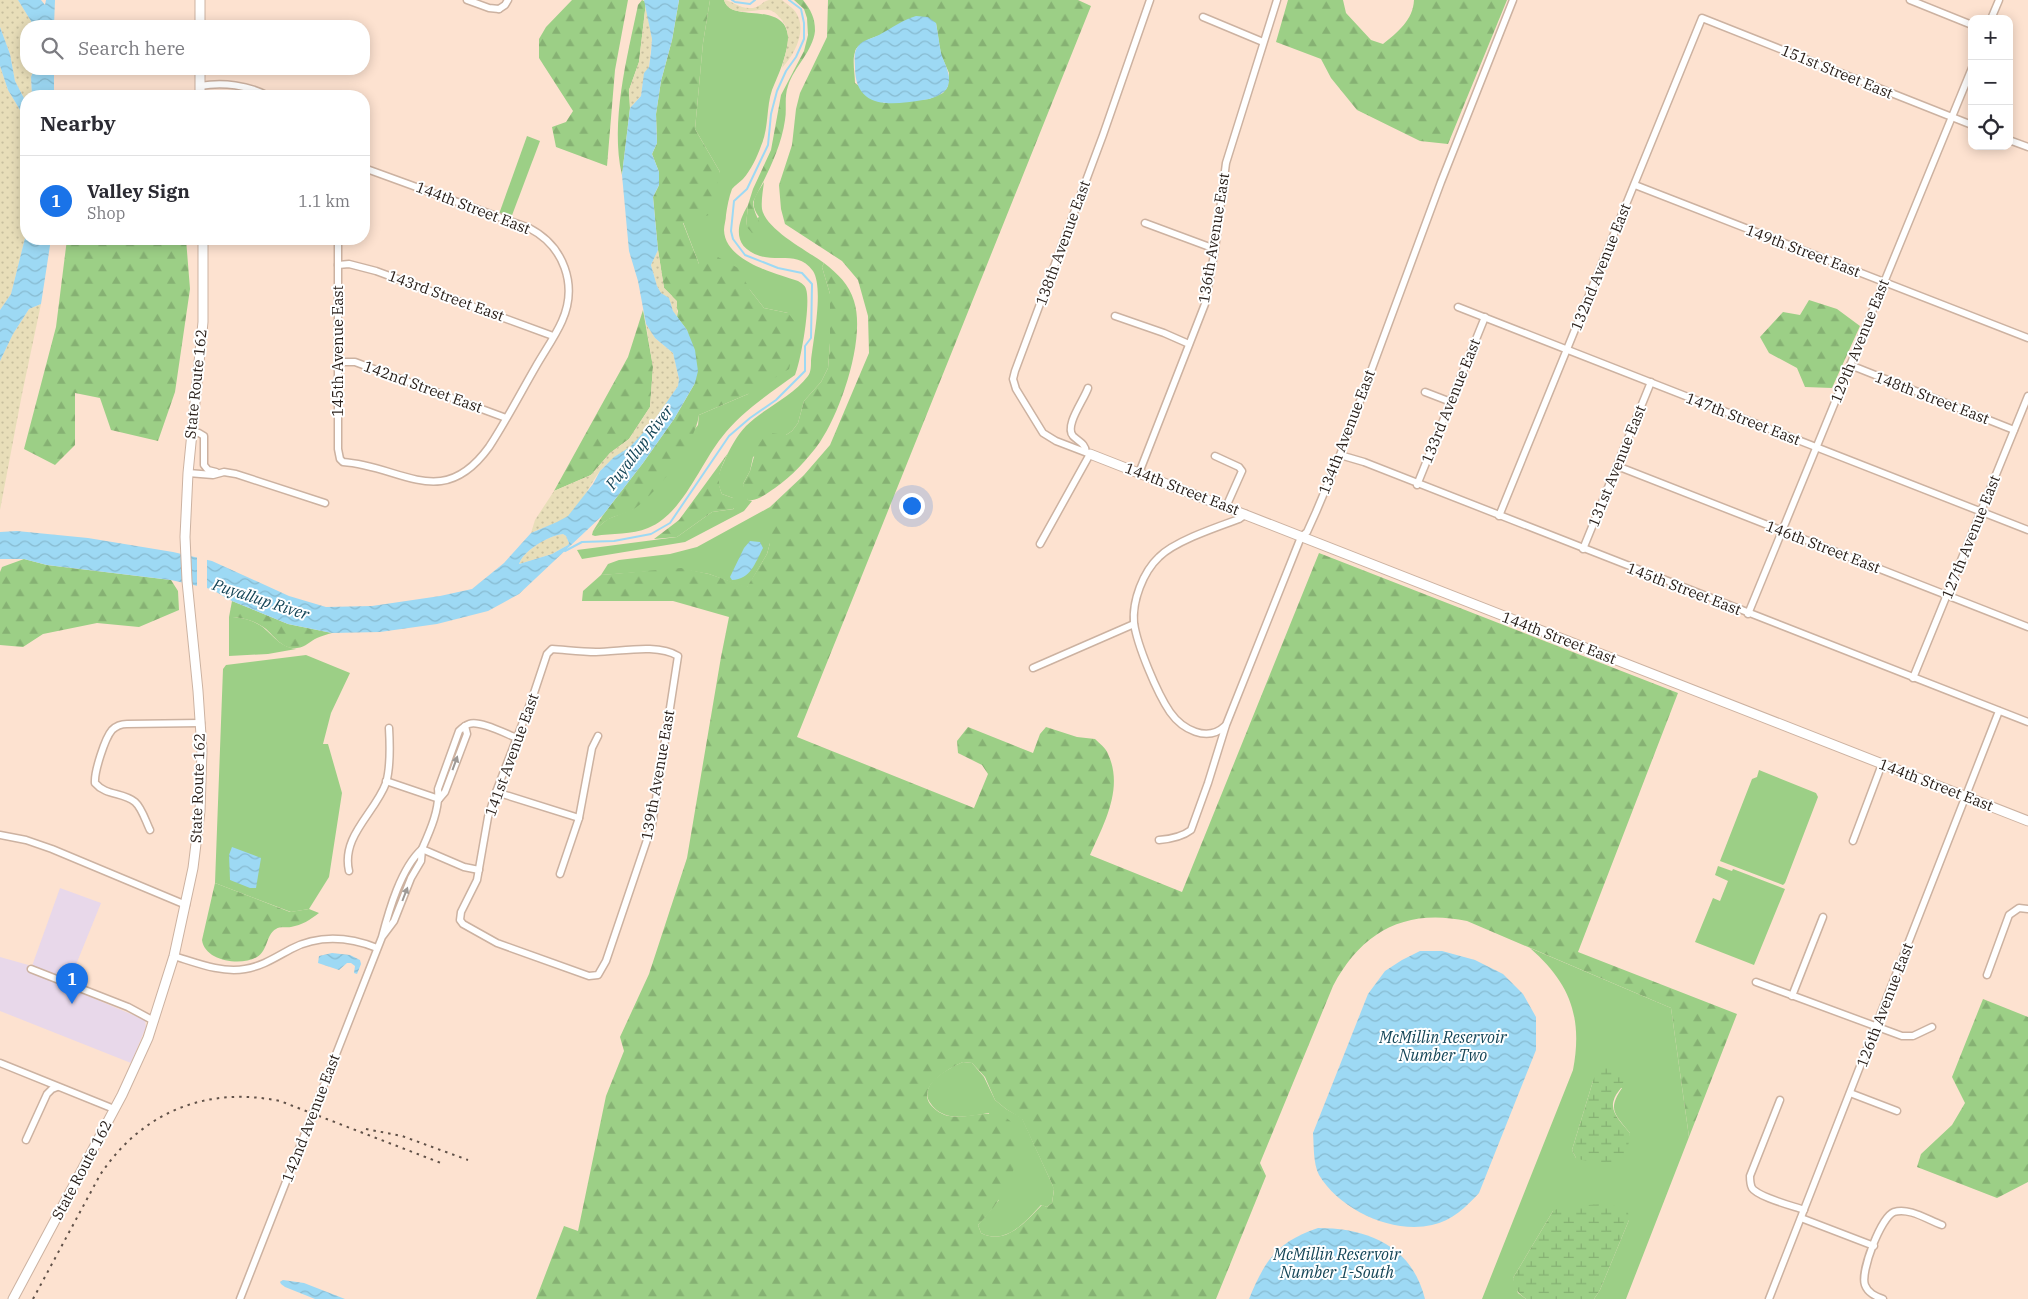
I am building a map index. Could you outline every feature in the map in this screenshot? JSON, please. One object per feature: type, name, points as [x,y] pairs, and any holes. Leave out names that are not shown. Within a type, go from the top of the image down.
[{"type":"main road","points":[[200,0],[200,20]]},
{"type":"main road","points":[[200,75],[200,90]]},
{"type":"main road","name":"State Route 162","points":[[14,1299],[114,1109],[154,1021],[174,956],[194,868],[200,811],[200,722],[187,581],[185,537],[188,473],[203,322],[203,245]]},
{"type":"main road","name":"144th Street East","points":[[1088,453],[2028,821]]},
{"type":"street","points":[[467,0],[500,11],[508,0]]},
{"type":"street","name":"138th Avenue East","points":[[1088,453],[1056,441],[1043,433],[1019,393],[1013,379],[1016,364],[1072,219],[1150,0]]},
{"type":"street","name":"136th Avenue East","points":[[1139,473],[1205,304],[1215,249],[1226,163],[1277,0]]},
{"type":"street","name":"134th Avenue East","points":[[1159,840],[1173,839],[1191,830],[1226,726],[1301,537],[1307,532],[1340,455],[1441,182],[1512,0]]},
{"type":"street","points":[[1910,0],[1968,22]]},
{"type":"street","points":[[1993,15],[1999,0]]},
{"type":"street","points":[[1203,17],[1263,42]]},
{"type":"street","name":"151st Street East","points":[[1702,18],[1968,124]]},
{"type":"street","name":"132nd Avenue East","points":[[1499,516],[1702,18]]},
{"type":"street","name":"129th Avenue East","points":[[1748,614],[1968,78]]},
{"type":"street","points":[[200,86],[240,86],[254,90]]},
{"type":"street","points":[[2013,141],[2028,147]]},
{"type":"street","name":"144th Street East","points":[[370,170],[529,228],[551,244],[562,259],[565,269],[569,294],[562,322],[482,458],[465,472],[450,479]]},
{"type":"street","name":"149th Street East","points":[[1634,185],[2028,338]]},
{"type":"street","points":[[1145,223],[1215,249]]},
{"type":"street","name":"145th Avenue East","points":[[338,245],[338,449],[340,459],[343,462],[365,465],[420,482],[450,479]]},
{"type":"street","name":"143rd Street East","points":[[338,265],[357,265],[376,271],[553,336]]},
{"type":"street","name":"147th Street East","points":[[1458,307],[2028,530]]},
{"type":"street","points":[[1115,316],[1189,344]]},
{"type":"street","name":"133rd Avenue East","points":[[1417,485],[1485,317]]},
{"type":"street","name":"142nd Street East","points":[[338,362],[355,362],[506,418]]},
{"type":"street","name":"148th Street East","points":[[1850,366],[2014,430]]},
{"type":"street","name":"131st Avenue East","points":[[1583,549],[1651,382]]},
{"type":"street","points":[[1040,544],[1088,453],[1083,444],[1074,437],[1070,429],[1071,422],[1088,388]]},
{"type":"street","points":[[1426,392],[1451,402]]},
{"type":"street","name":"127th Avenue East","points":[[1913,678],[2028,396]]},
{"type":"street","points":[[192,432],[204,436],[204,465],[208,470],[236,474],[325,503]]},
{"type":"street","name":"145th Street East","points":[[1340,455],[2028,722]]},
{"type":"street","points":[[1215,456],[1239,467],[1242,471],[1226,507]]},
{"type":"street","name":"146th Street East","points":[[1617,466],[2028,627]]},
{"type":"street","points":[[188,473],[213,475],[217,472]]},
{"type":"street","points":[[1226,726],[1216,733],[1205,734],[1194,732],[1175,718],[1160,694],[1134,624],[1135,606],[1148,571],[1160,556],[1178,544],[1239,520],[1246,514]]},
{"type":"street","points":[[1033,668],[1134,624]]},
{"type":"street","name":"139th Avenue East","points":[[460,920],[470,928],[497,943],[589,976],[598,975],[606,962],[652,825],[678,656],[654,650],[634,649],[598,652],[552,649]]},
{"type":"street","name":"141st Avenue East","points":[[460,920],[461,912],[474,887],[479,870],[488,818],[496,792],[547,654],[552,649]]},
{"type":"street","name":"126th Avenue East","points":[[1769,1299],[1999,711]]},
{"type":"street","points":[[150,830],[136,803],[128,798],[103,790],[95,783],[94,775],[110,734],[116,727],[127,724],[200,722]]},
{"type":"street","name":"142nd Avenue East","points":[[240,1299],[377,948],[382,937],[394,921],[411,878],[421,861],[422,849],[429,834],[439,799],[445,792],[467,734],[465,726],[472,723],[480,723],[517,738]]},
{"type":"street","points":[[349,871],[348,856],[354,836],[386,781],[389,728]]},
{"type":"street","points":[[560,874],[579,818],[592,748],[598,736]]},
{"type":"street","points":[[1853,841],[1882,764]]},
{"type":"street","points":[[386,781],[439,799]]},
{"type":"street","points":[[496,792],[579,818]]},
{"type":"street","points":[[0,835],[26,840],[52,849],[186,905]]},
{"type":"street","points":[[422,849],[464,867],[479,870]]},
{"type":"street","points":[[1987,975],[2009,915],[2015,909],[2028,909]]},
{"type":"street","points":[[1792,996],[1823,917]]},
{"type":"street","points":[[174,956],[213,968],[234,970],[257,966],[300,945],[322,939],[352,939],[377,948]]},
{"type":"street","points":[[31,969],[128,1007],[154,1021]]},
{"type":"street","points":[[1756,982],[1906,1037],[1932,1027]]},
{"type":"street","points":[[0,1063],[114,1109]]},
{"type":"street","points":[[26,1140],[43,1100],[55,1086]]},
{"type":"street","points":[[1850,1093],[1897,1112]]},
{"type":"street","points":[[1780,1100],[1750,1176],[1751,1184],[1754,1190],[1761,1194],[1804,1210]]},
{"type":"street","points":[[1882,1299],[1871,1292],[1866,1286],[1864,1277],[1886,1218],[1894,1212],[1901,1211],[1942,1225]]},
{"type":"street","points":[[1801,1218],[1874,1246]]},
{"type":"shaded area","points":[[60,888],[101,903],[67,987],[145,1020],[146,1027],[131,1063],[0,1011],[0,957],[32,966]]},
{"type":"green space","points":[[572,0],[628,0],[615,70],[607,166],[556,147],[552,127],[566,122],[573,111],[539,58],[539,39],[546,27]]},
{"type":"green space","points":[[642,0],[646,2],[639,62],[629,90],[630,108],[622,175],[618,134],[621,90],[638,5]]},
{"type":"green space","points":[[679,0],[710,0],[703,43],[695,129],[720,172],[709,215],[683,223],[699,264],[716,256],[738,268],[750,290],[764,308],[788,313],[799,327],[789,369],[748,394],[699,415],[691,440],[674,466],[654,491],[634,509],[609,519],[593,531],[674,419],[695,383],[687,330],[677,317],[678,311],[672,296],[664,288],[653,197],[659,185],[659,172],[652,154],[657,143],[656,114],[661,81],[672,40]]},
{"type":"green space","points":[[710,0],[724,0],[729,7],[736,11],[768,15],[777,19],[784,25],[788,36],[785,56],[770,97],[764,139],[749,172],[732,189],[724,230],[726,241],[742,258],[764,270],[803,284],[807,296],[807,306],[800,358],[795,375],[756,403],[722,437],[690,487],[671,512],[648,528],[635,532],[595,536],[592,535],[593,531],[608,519],[633,509],[698,425],[699,415],[748,394],[788,313],[764,308],[750,290],[699,264],[683,222],[720,172],[695,129],[703,43]]},
{"type":"green space","points":[[794,0],[803,0],[812,14],[815,26],[814,38],[788,86],[785,120],[780,141],[753,202],[755,213],[763,231],[758,234],[752,233],[746,226],[748,205],[753,189],[771,150],[781,95],[804,51],[808,35],[807,18],[804,9]]},
{"type":"green space","points":[[828,0],[1078,0],[1091,6],[797,737],[974,808],[988,774],[982,765],[958,753],[957,741],[968,727],[1033,753],[1040,734],[1046,727],[1077,737],[1095,739],[1107,752],[1114,780],[1110,806],[1090,855],[1182,892],[1319,553],[1678,693],[1578,952],[1737,1014],[1689,1137],[1671,1008],[1467,921],[1424,918],[1405,921],[1388,928],[1372,938],[1345,967],[1333,986],[1260,1163],[1266,1176],[1216,1299],[536,1299],[564,1226],[578,1231],[606,1096],[624,1051],[620,1037],[649,974],[687,858],[729,617],[673,601],[582,601],[583,591],[601,575],[681,568],[709,574],[747,587],[767,554],[770,543],[770,507],[804,475],[830,445],[869,353],[868,316],[858,280],[842,261],[785,224],[781,209],[779,185],[792,145],[796,109],[800,93],[827,37]],"holes":[[[936,23],[941,55],[949,73],[948,86],[943,93],[929,99],[884,103],[855,83],[855,52],[867,40],[891,32]],[[963,1062],[972,1063],[985,1077],[995,1100],[1022,1119],[1054,1190],[1052,1203],[1047,1207],[1042,1205],[1015,1230],[999,1236],[981,1233],[978,1225],[996,1204],[1009,1181],[1017,1154],[1018,1141],[1016,1130],[1010,1120],[999,1115],[986,1114],[962,1117],[944,1115],[930,1104],[927,1097],[931,1084],[937,1078]]]},
{"type":"green space","points":[[1288,0],[1343,0],[1346,13],[1371,40],[1383,44],[1408,20],[1414,0],[1507,0],[1448,144],[1420,141],[1357,110],[1331,78],[1321,59],[1276,42]]},
{"type":"green space","points":[[527,136],[540,141],[511,218],[499,214]]},
{"type":"green space","points":[[764,182],[762,209],[765,217],[779,232],[824,263],[822,267],[830,294],[828,368],[821,382],[804,401],[798,423],[792,431],[753,457],[750,471],[743,484],[748,500],[752,501],[744,511],[685,542],[582,559],[577,550],[677,537],[712,512],[734,509],[733,498],[722,494],[718,481],[720,470],[731,448],[746,426],[794,390],[809,374],[818,302],[818,289],[813,271],[801,261],[795,259],[767,258],[751,252],[745,247],[739,235],[741,220],[748,205],[746,226],[759,217],[754,207],[754,199]]},
{"type":"green space","points":[[66,245],[186,245],[190,289],[175,392],[158,441],[111,430],[100,398],[75,393],[75,445],[55,465],[24,449],[56,327]]},
{"type":"green space","points":[[824,263],[846,284],[854,301],[857,316],[854,354],[843,394],[828,429],[805,461],[765,495],[748,500],[744,494],[743,484],[750,471],[757,446],[770,433],[786,435],[792,431],[798,423],[804,401],[821,382],[828,368],[830,294],[822,267]]},
{"type":"green space","points":[[1809,300],[1837,309],[1860,326],[1832,388],[1805,387],[1797,368],[1769,353],[1760,337],[1783,312],[1800,315]]},
{"type":"green space","points":[[643,310],[653,367],[650,407],[629,439],[610,453],[591,475],[554,491],[628,357]]},
{"type":"green space","points":[[728,453],[721,468],[719,483],[722,494],[733,498],[737,502],[736,507],[712,512],[677,537],[654,539],[679,520]]},
{"type":"green space","points":[[770,507],[770,543],[767,554],[747,588],[709,574],[681,569],[601,575],[608,564],[619,560],[670,554],[697,547]]},
{"type":"green space","points":[[24,559],[47,565],[171,580],[178,591],[179,610],[139,627],[97,623],[43,634],[23,647],[0,645],[0,572],[2,567]]},
{"type":"green space","points":[[232,601],[288,624],[332,633],[300,647],[288,647],[258,624],[244,619],[229,617]]},
{"type":"green space","points":[[229,617],[254,622],[283,644],[296,649],[268,654],[229,656]]},
{"type":"green space","points":[[306,655],[350,673],[331,713],[323,744],[328,744],[342,793],[329,877],[309,909],[291,912],[215,883],[223,669],[226,665]]},
{"type":"green space","points":[[1759,770],[1816,793],[1818,797],[1783,885],[1720,861],[1752,779],[1757,777]]},
{"type":"green space","points":[[1718,866],[1732,871],[1733,869],[1785,889],[1754,965],[1695,942],[1713,898],[1720,901],[1728,881],[1715,875]]},
{"type":"green space","points":[[215,883],[290,912],[309,909],[319,913],[299,925],[279,928],[273,931],[263,951],[257,957],[242,961],[225,960],[210,953],[202,940]]},
{"type":"green space","points":[[1530,948],[1671,1008],[1689,1137],[1626,1299],[1594,1299],[1600,1290],[1629,1220],[1553,1211],[1513,1278],[1518,1293],[1526,1299],[1482,1299],[1573,1070],[1576,1051],[1574,1017],[1564,988],[1544,961]],"holes":[[[1593,1081],[1622,1088],[1617,1095],[1614,1107],[1617,1116],[1630,1133],[1624,1153],[1576,1158],[1572,1150]]]},
{"type":"green space","points":[[1983,999],[2028,1017],[2028,1182],[1997,1198],[1917,1167],[1921,1154],[1952,1125],[1965,1103],[1952,1077]]},
{"type":"green space","points":[[963,1062],[972,1063],[984,1077],[995,1100],[1022,1118],[1054,1189],[1052,1203],[1047,1207],[1041,1205],[1015,1230],[999,1236],[981,1233],[978,1225],[999,1200],[989,1113],[955,1117],[947,1115],[935,1108],[927,1097],[928,1090],[936,1078]]},
{"type":"green space","points":[[1603,1064],[1611,1064],[1622,1078],[1623,1083],[1614,1099],[1613,1109],[1630,1133],[1625,1154],[1613,1163],[1605,1164],[1576,1158],[1572,1150],[1593,1081],[1597,1070]]},
{"type":"green space","points":[[1601,1204],[1615,1206],[1628,1212],[1629,1220],[1600,1290],[1594,1299],[1526,1299],[1521,1295],[1515,1288],[1513,1278],[1553,1211],[1561,1207]]},
{"type":"sand","points":[[0,0],[18,0],[30,20],[20,20],[20,75],[32,75],[32,90],[20,91],[15,81],[10,54],[0,27]]},
{"type":"sand","points":[[724,0],[751,8],[769,0],[782,0],[794,10],[800,25],[799,40],[782,68],[788,37],[781,19],[775,12],[769,10],[738,11],[732,9],[727,6]]},
{"type":"sand","points":[[646,2],[652,39],[649,67],[643,81],[641,96],[630,108],[629,90],[639,62]]},
{"type":"sand","points":[[0,66],[8,90],[20,110],[20,245],[23,245],[11,294],[0,310]]},
{"type":"sand","points":[[658,250],[664,288],[677,301],[677,317],[669,299],[661,293],[657,286],[651,265]]},
{"type":"sand","points":[[41,304],[0,510],[0,361],[13,334],[29,309]]},
{"type":"sand","points":[[646,324],[655,338],[673,353],[679,379],[678,386],[644,433],[600,471],[575,510],[563,520],[531,533],[535,520],[554,491],[591,475],[610,453],[629,439],[650,407],[653,367]]},
{"type":"sand","points":[[563,534],[566,536],[568,545],[552,554],[519,564],[537,544]]},
{"type":"water","points":[[18,0],[41,0],[45,5],[46,0],[55,0],[54,20],[30,20]]},
{"type":"water","name":"Puyallup River","points":[[644,0],[679,0],[672,40],[661,81],[656,114],[657,143],[652,154],[659,172],[659,185],[653,197],[658,250],[651,265],[657,286],[661,293],[669,298],[673,311],[687,330],[695,350],[698,371],[695,383],[674,419],[603,515],[519,594],[488,611],[437,624],[380,632],[332,633],[288,624],[232,601],[211,589],[171,580],[47,565],[24,559],[0,559],[0,532],[17,531],[88,538],[173,552],[212,561],[289,596],[326,607],[372,606],[440,596],[472,589],[504,563],[531,533],[568,516],[593,484],[600,471],[614,457],[630,447],[653,422],[678,386],[679,379],[673,353],[655,338],[646,324],[638,281],[629,251],[622,175],[630,108],[641,96],[644,73],[649,67],[652,39]],"holes":[[[563,534],[566,536],[568,545],[552,554],[519,564],[537,544],[557,535]]]},
{"type":"water","points":[[916,16],[928,17],[936,23],[941,53],[949,77],[948,86],[941,94],[934,98],[911,102],[887,103],[877,102],[868,98],[861,91],[857,81],[855,53],[857,47],[861,43]]},
{"type":"water","points":[[0,27],[10,54],[15,81],[20,91],[20,110],[8,90],[0,66]]},
{"type":"water","points":[[32,75],[54,75],[54,90],[32,90]]},
{"type":"water","points":[[23,245],[50,245],[41,304],[29,309],[13,334],[0,361],[0,310],[11,294]]},
{"type":"water","points":[[750,541],[760,542],[763,548],[752,569],[744,577],[732,580],[730,577],[744,548]]},
{"type":"water","points":[[232,847],[261,858],[256,888],[250,888],[230,880],[229,855]]},
{"type":"water","name":"McMillin Reservoir Number Two","points":[[1420,951],[1442,951],[1475,960],[1503,974],[1523,994],[1536,1017],[1536,1050],[1479,1193],[1452,1217],[1432,1225],[1417,1227],[1400,1226],[1384,1222],[1353,1209],[1340,1199],[1328,1188],[1319,1175],[1314,1154],[1313,1133],[1368,994],[1385,971]]},
{"type":"water","points":[[332,953],[350,955],[360,960],[361,964],[357,974],[354,973],[355,966],[351,963],[347,963],[339,970],[318,963],[319,956]]},
{"type":"water","name":"McMillin Reservoir Number 1-South","points":[[1318,1228],[1336,1229],[1370,1236],[1399,1253],[1419,1281],[1425,1299],[1249,1299],[1261,1273],[1274,1254],[1292,1240]]},
{"type":"water","points":[[283,1280],[304,1283],[345,1299],[315,1299],[285,1287],[280,1282]]},
{"type":"pier","points":[[197,555],[207,558],[207,590],[197,588]]},
{"type":"waterway","points":[[732,0],[750,4],[755,0]]},
{"type":"waterway","points":[[565,551],[582,542],[614,541],[651,534],[670,523],[729,436],[750,418],[776,400],[805,371],[805,346],[811,338],[812,284],[802,273],[778,268],[745,255],[733,239],[731,231],[734,201],[747,189],[768,145],[771,114],[777,91],[804,39],[804,23],[801,9],[789,0]]},
{"type":"railway","points":[[33,1299],[100,1175],[117,1153],[135,1135],[156,1120],[178,1109],[202,1101],[227,1097],[253,1097],[280,1101],[441,1163]]},
{"type":"railway","points":[[366,1129],[402,1136],[468,1160]]},
{"type":"place","name":"Valley Sign","points":[[72,1004]]}]
